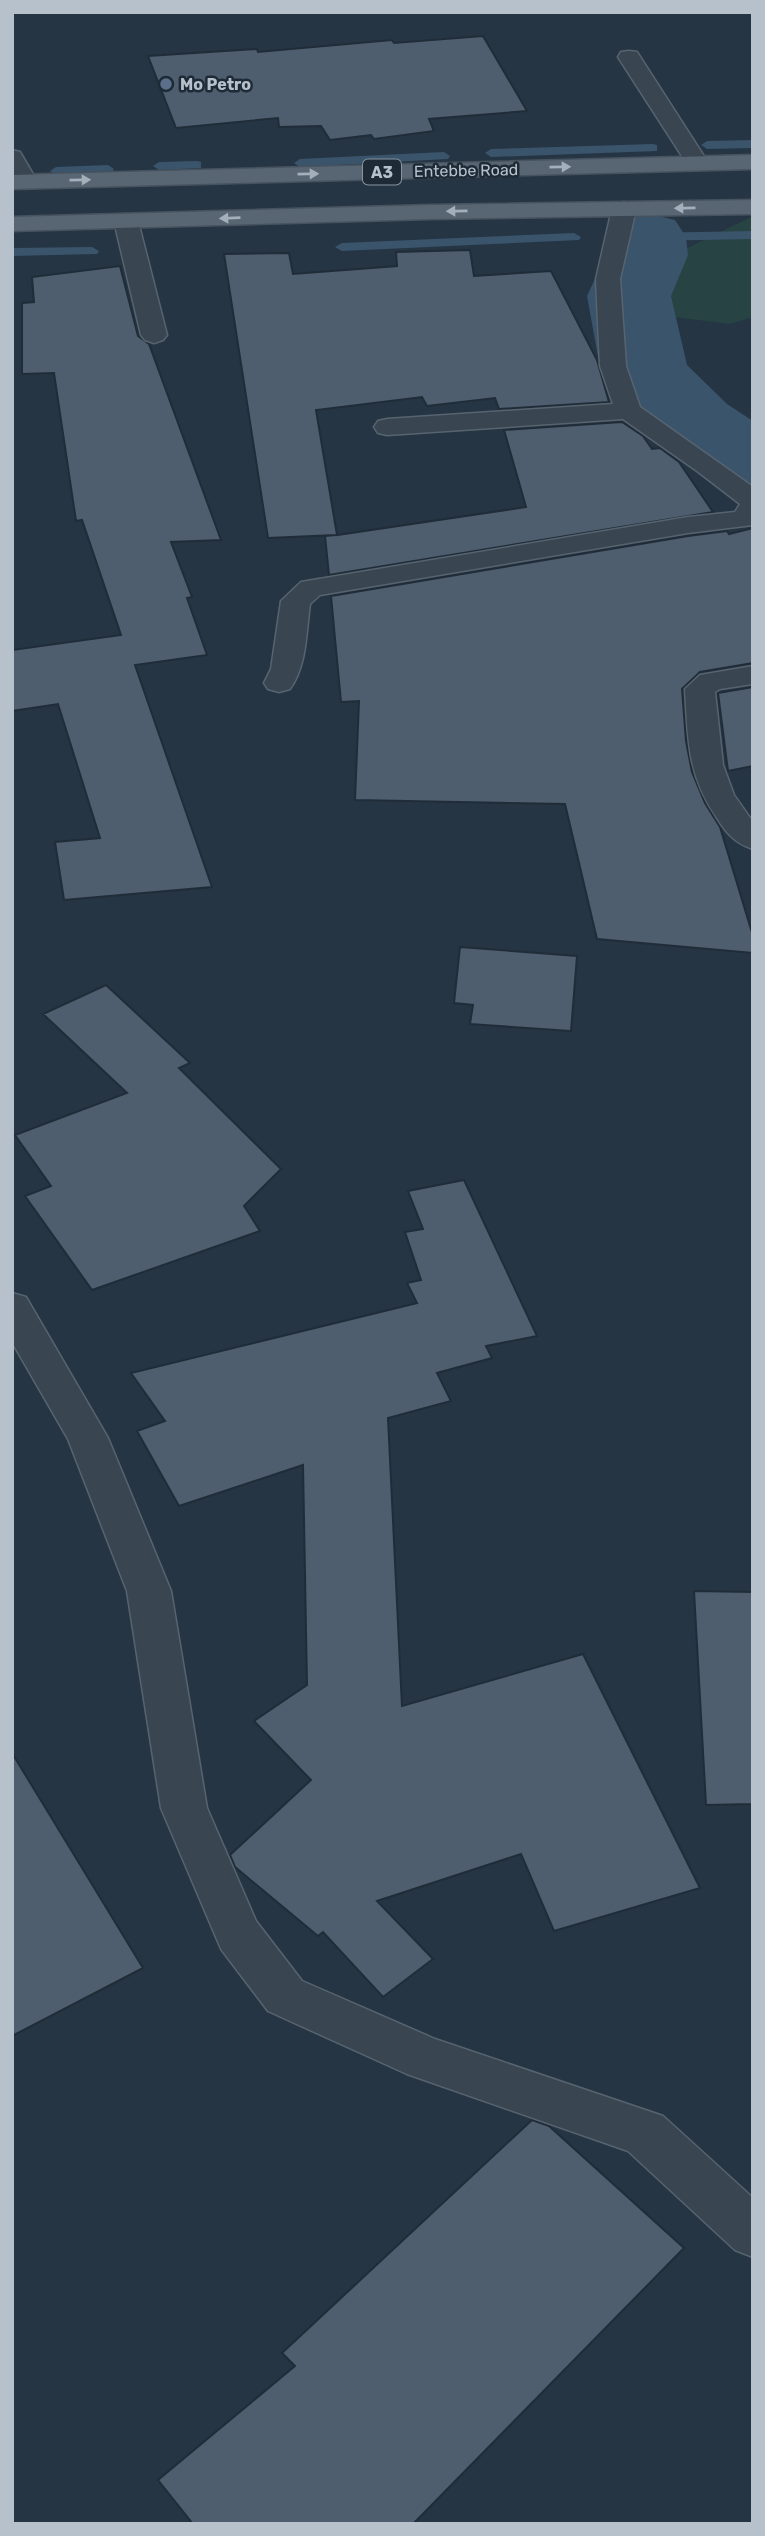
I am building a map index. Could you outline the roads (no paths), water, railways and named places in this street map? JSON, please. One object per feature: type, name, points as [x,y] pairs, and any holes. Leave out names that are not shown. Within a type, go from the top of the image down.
[{"type":"main road","name":"Entebbe Road","points":[[19,181],[753,162]]},
{"type":"main road","points":[[12,224],[753,207]]},
{"type":"street","points":[[629,57],[698,164]]},
{"type":"street","points":[[12,157],[19,181]]},
{"type":"street","points":[[624,209],[608,279],[613,366],[628,411],[753,500]]},
{"type":"street","points":[[126,221],[155,335]]},
{"type":"street","points":[[387,427],[628,411]]},
{"type":"street","points":[[279,683],[286,669],[296,601],[311,589],[688,525],[744,519],[753,506]]},
{"type":"street","points":[[753,675],[711,681],[700,689],[707,767],[742,832],[753,839]]},
{"type":"street","points":[[12,1307],[88,1438],[149,1591],[184,1808],[238,1934],[285,1996],[425,2058],[645,2133],[753,2232]]},
{"type":"waterway","points":[[707,145],[753,144]]},
{"type":"waterway","points":[[491,153],[653,148]]},
{"type":"waterway","points":[[300,163],[444,156]]},
{"type":"waterway","points":[[159,166],[197,165]]},
{"type":"waterway","points":[[56,171],[108,169]]},
{"type":"waterway","points":[[646,237],[753,235]]},
{"type":"waterway","points":[[342,247],[574,237]]},
{"type":"waterway","points":[[646,237],[647,255],[629,296],[645,373],[695,423],[753,462]]},
{"type":"waterway","points":[[12,252],[92,251]]},
{"type":"place","name":"Mo Petro","points":[[166,84]]}]
